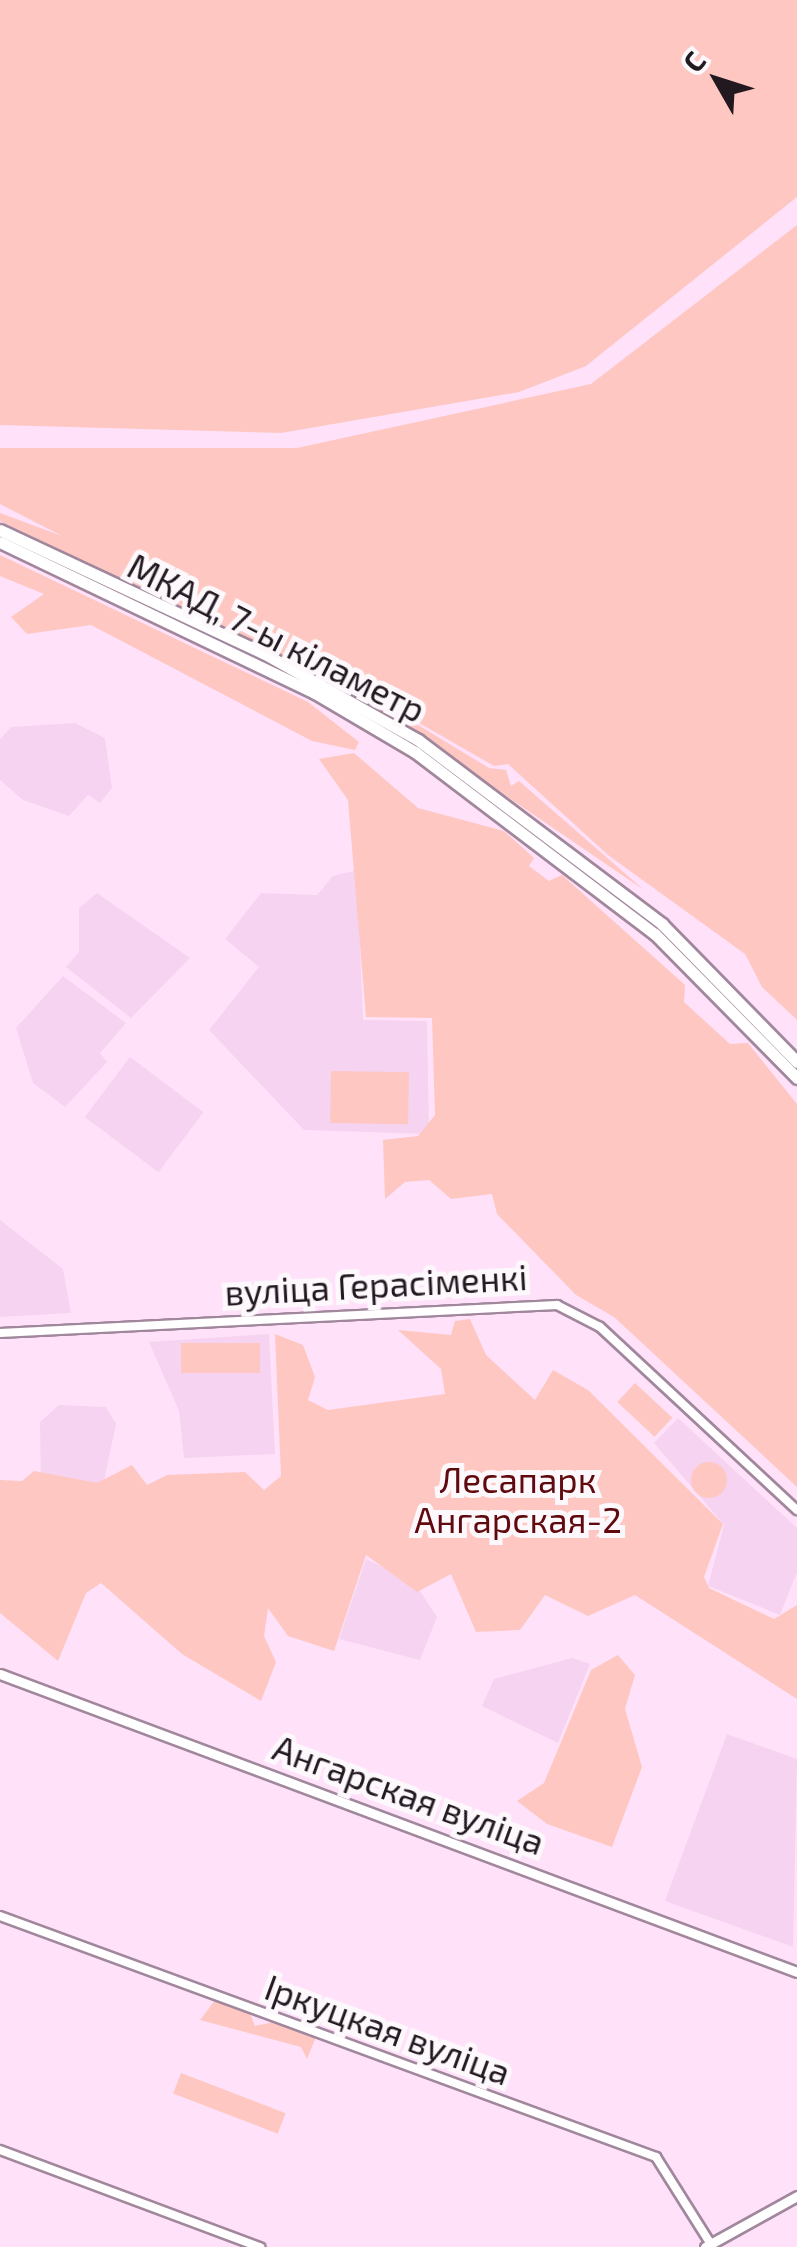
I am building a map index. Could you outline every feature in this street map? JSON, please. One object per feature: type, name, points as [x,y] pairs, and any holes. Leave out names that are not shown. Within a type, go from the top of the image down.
[{"type":"highway","name":"МКАД, 7-ы кіламетр","points":[[0,530],[262,653],[418,740],[566,844],[701,967]]},
{"type":"highway","name":"МКАД, 7-ы кіламетр","points":[[0,542],[374,727],[545,844],[701,967]]},
{"type":"highway","points":[[701,967],[797,1062]]},
{"type":"highway","points":[[701,967],[797,1078]]},
{"type":"main road","name":"Ангарская вуліца","points":[[0,1674],[797,1972]]},
{"type":"main road","points":[[709,2246],[797,2196]]},
{"type":"street","name":"вуліца Герасіменкі","points":[[0,1333],[558,1306],[600,1327],[797,1510]]},
{"type":"street","name":"Іркуцкая вуліца","points":[[0,1916],[656,2157],[709,2246]]},
{"type":"street","points":[[0,2150],[260,2247]]},
{"type":"shaded area","points":[[75,723],[105,738],[112,788],[100,803],[88,795],[69,816],[23,800],[0,780],[0,739],[11,727]]},
{"type":"shaded area","points":[[357,870],[363,1020],[427,1021],[429,1134],[304,1130],[209,1030],[259,967],[225,939],[261,893],[317,895],[333,876]]},
{"type":"shaded area","points":[[97,893],[190,958],[131,1018],[66,967],[79,952],[79,908]]},
{"type":"shaded area","points":[[63,976],[126,1023],[100,1053],[107,1062],[65,1107],[33,1083],[16,1028]]},
{"type":"shaded area","points":[[130,1057],[203,1112],[158,1172],[85,1117]]},
{"type":"shaded area","points":[[0,1220],[63,1269],[71,1313],[0,1317]]},
{"type":"shaded area","points":[[269,1334],[275,1454],[184,1458],[179,1411],[149,1342]]},
{"type":"shaded area","points":[[59,1405],[106,1407],[116,1424],[96,1519],[41,1491],[40,1422]]},
{"type":"shaded area","points":[[678,1418],[797,1528],[797,1572],[780,1615],[708,1586],[724,1525],[654,1443]]},
{"type":"shaded area","points":[[366,1559],[414,1582],[437,1617],[420,1660],[339,1639]]},
{"type":"shaded area","points":[[572,1658],[590,1664],[558,1743],[482,1706],[494,1679]]},
{"type":"shaded area","points":[[727,1734],[797,1759],[793,1947],[665,1901]]},
{"type":"green space","points":[[0,0],[797,0],[797,197],[586,366],[519,392],[281,433],[0,425]]},
{"type":"green space","points":[[797,225],[797,1020],[762,987],[745,954],[608,855],[508,764],[494,766],[344,680],[489,768],[506,770],[511,786],[519,781],[644,890],[348,688],[0,521],[0,513],[62,536],[0,504],[0,448],[297,448],[591,384]]},
{"type":"green space","points":[[0,555],[308,702],[359,742],[355,750],[312,741],[91,625],[27,634],[11,617],[44,594],[0,576]]},
{"type":"green space","points":[[354,753],[418,808],[504,831],[534,858],[529,866],[549,881],[562,875],[685,985],[684,1002],[730,1044],[748,1043],[797,1104],[797,1487],[614,1317],[576,1295],[497,1214],[492,1194],[451,1199],[429,1180],[405,1182],[385,1199],[383,1140],[418,1136],[435,1115],[432,1018],[366,1017],[348,800],[319,759]]},
{"type":"green space","points":[[331,1071],[409,1072],[408,1124],[330,1123]]},
{"type":"green space","name":"Лесапарк Ангарская-2","points":[[470,1319],[486,1355],[535,1400],[553,1370],[588,1390],[723,1524],[704,1577],[709,1588],[774,1619],[797,1605],[797,1699],[635,1595],[588,1616],[545,1595],[520,1630],[476,1632],[451,1574],[417,1592],[366,1555],[334,1651],[288,1636],[268,1608],[264,1636],[276,1662],[261,1701],[182,1654],[101,1583],[86,1593],[58,1661],[0,1613],[0,1480],[22,1481],[34,1471],[97,1483],[132,1465],[147,1485],[167,1475],[245,1472],[264,1490],[281,1476],[275,1334],[303,1345],[315,1377],[308,1400],[328,1410],[445,1394],[441,1369],[398,1330],[451,1335],[455,1321]]},
{"type":"green space","points":[[181,1343],[260,1343],[260,1373],[181,1373]]},
{"type":"green space","points":[[635,1383],[672,1418],[655,1437],[617,1402]]},
{"type":"green space","points":[[709,1462],[722,1467],[727,1480],[722,1493],[709,1498],[696,1493],[691,1480],[696,1467]]},
{"type":"green space","points":[[618,1655],[635,1675],[625,1709],[642,1767],[612,1847],[547,1824],[517,1801],[544,1783],[591,1670]]},
{"type":"green space","points":[[216,1999],[248,2009],[255,2026],[278,2021],[316,2037],[307,2059],[301,2047],[200,2020]]},
{"type":"green space","points":[[181,2073],[286,2113],[278,2134],[173,2094]]}]
